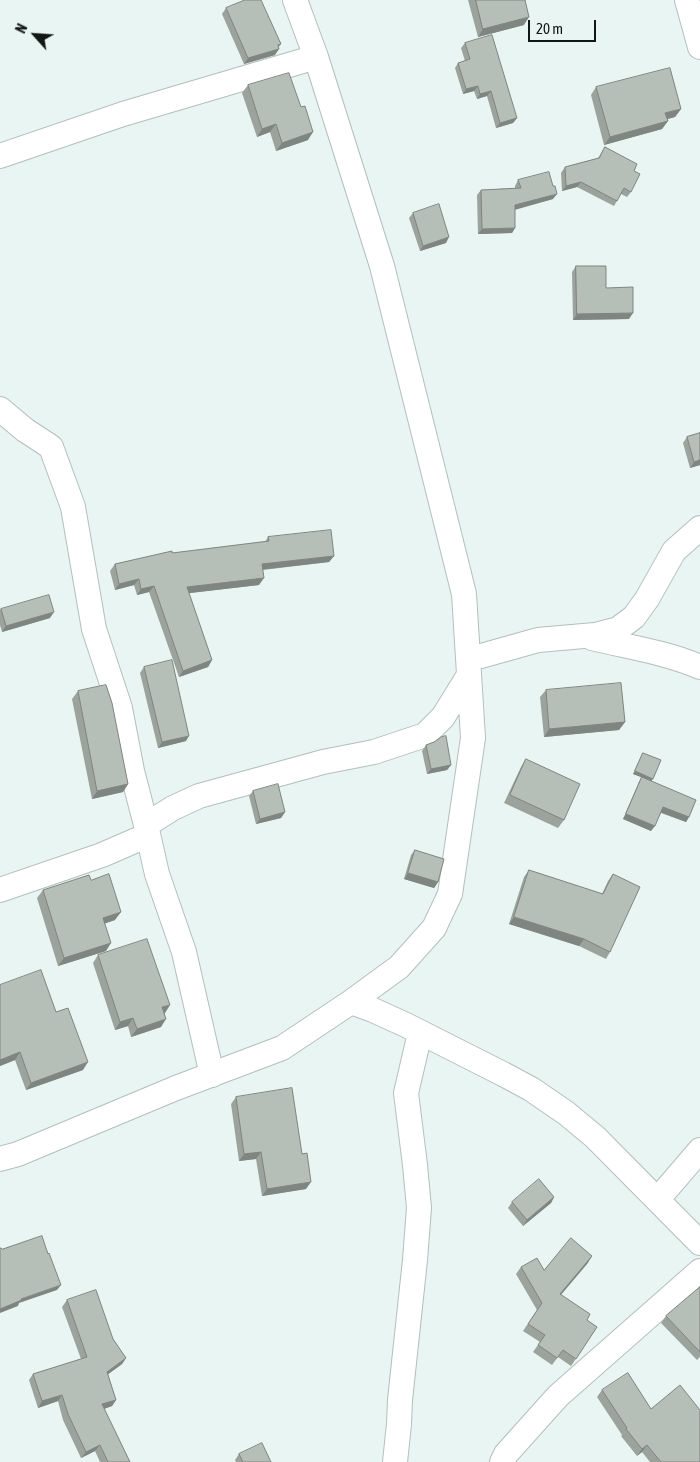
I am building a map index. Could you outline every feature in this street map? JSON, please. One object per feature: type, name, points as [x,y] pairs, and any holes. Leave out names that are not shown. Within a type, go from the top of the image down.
[{"type":"street","points":[[0,1159],[18,1154],[176,1088],[282,1048],[399,967],[434,928],[450,894],[473,738],[464,594],[382,266],[316,57],[295,0]]},
{"type":"street","points":[[686,0],[700,47]]},
{"type":"street","points":[[0,156],[123,114],[316,57]]},
{"type":"street","points":[[0,409],[25,430],[51,447],[73,507],[94,629],[120,708],[132,772],[157,874],[184,952],[212,1075]]},
{"type":"street","points":[[0,890],[102,855],[147,830],[173,808],[199,796],[323,762],[374,752],[425,735],[443,717],[469,667],[481,656],[538,640],[595,635],[618,629],[634,617],[647,599],[674,551],[700,528]]},
{"type":"street","points":[[585,636],[628,647],[667,654],[700,667]]},
{"type":"street","points":[[351,1002],[373,1010],[531,1089],[566,1113],[595,1137],[700,1243]]},
{"type":"street","points":[[395,1462],[416,1260],[419,1208],[406,1093],[420,1033]]},
{"type":"street","points":[[658,1199],[700,1150]]},
{"type":"street","points":[[502,1462],[506,1454],[558,1396],[700,1271]]},
{"type":"building","points":[[245,0],[261,0],[281,44],[278,45],[279,49],[248,58],[226,8]]},
{"type":"building","points":[[476,0],[525,0],[529,17],[483,29]]},
{"type":"building","points":[[492,35],[517,118],[500,123],[491,91],[480,94],[478,86],[466,89],[458,63],[470,59],[465,43]]},
{"type":"building","points":[[670,68],[681,109],[665,113],[668,121],[610,137],[596,87]]},
{"type":"building","points":[[289,73],[301,107],[305,106],[313,132],[282,143],[276,124],[262,129],[248,85]]},
{"type":"building","points":[[605,147],[637,164],[634,171],[640,174],[631,192],[624,188],[617,201],[581,182],[566,186],[565,167],[599,158]]},
{"type":"building","points":[[549,172],[557,194],[515,205],[515,228],[482,229],[481,190],[521,188],[518,180]]},
{"type":"building","points":[[439,204],[449,237],[423,246],[413,213]]},
{"type":"building","points":[[576,266],[606,266],[606,288],[633,287],[633,313],[577,314]]},
{"type":"building","points":[[700,433],[700,460],[694,462],[687,437]]},
{"type":"building","points":[[331,530],[334,556],[262,564],[264,578],[187,587],[212,660],[183,671],[154,586],[141,589],[139,579],[119,584],[115,564],[172,551],[172,553],[269,541],[268,537]]},
{"type":"building","points":[[49,595],[54,612],[6,626],[1,609]]},
{"type":"building","points":[[172,660],[189,736],[162,742],[144,667]]},
{"type":"building","points":[[621,683],[625,722],[549,729],[546,690]]},
{"type":"building","points":[[106,685],[112,703],[128,784],[97,791],[78,691]]},
{"type":"building","points":[[446,736],[451,765],[431,769],[426,745]]},
{"type":"building","points":[[643,753],[661,760],[653,779],[635,771]]},
{"type":"building","points":[[526,759],[580,784],[564,820],[510,795]]},
{"type":"building","points":[[642,777],[696,800],[689,817],[663,807],[655,826],[626,814]]},
{"type":"building","points":[[278,784],[285,812],[260,819],[253,791]]},
{"type":"building","points":[[415,850],[444,859],[438,882],[408,873]]},
{"type":"building","points":[[529,870],[603,894],[613,874],[640,887],[610,952],[584,939],[514,917]]},
{"type":"building","points":[[109,874],[121,912],[103,918],[111,943],[64,958],[43,890],[89,875],[91,880]]},
{"type":"building","points":[[147,939],[170,1005],[162,1007],[166,1019],[137,1029],[133,1018],[120,1022],[98,955]]},
{"type":"building","points":[[41,970],[56,1012],[68,1008],[88,1062],[31,1083],[20,1052],[0,1060],[0,985]]},
{"type":"building","points":[[292,1088],[302,1154],[307,1153],[311,1182],[267,1189],[261,1152],[244,1154],[236,1097]]},
{"type":"building","points":[[539,1179],[554,1197],[527,1220],[512,1202]]},
{"type":"building","points":[[42,1236],[61,1285],[21,1299],[0,1309],[0,1248],[2,1249]]},
{"type":"building","points":[[571,1238],[592,1256],[560,1294],[590,1314],[587,1320],[597,1327],[576,1359],[563,1350],[557,1358],[538,1345],[545,1335],[528,1324],[542,1303],[521,1267],[537,1258],[544,1270]]},
{"type":"building","points":[[700,1287],[700,1352],[666,1316]]},
{"type":"building","points":[[96,1290],[113,1339],[126,1358],[107,1372],[116,1400],[102,1404],[130,1462],[108,1462],[100,1445],[86,1452],[68,1414],[62,1395],[42,1401],[33,1374],[87,1357],[67,1300]]},
{"type":"building","points":[[628,1373],[651,1409],[680,1385],[700,1410],[700,1462],[661,1462],[647,1445],[642,1449],[626,1429],[602,1390]]},
{"type":"building","points":[[262,1443],[271,1462],[243,1462],[239,1454]]}]
